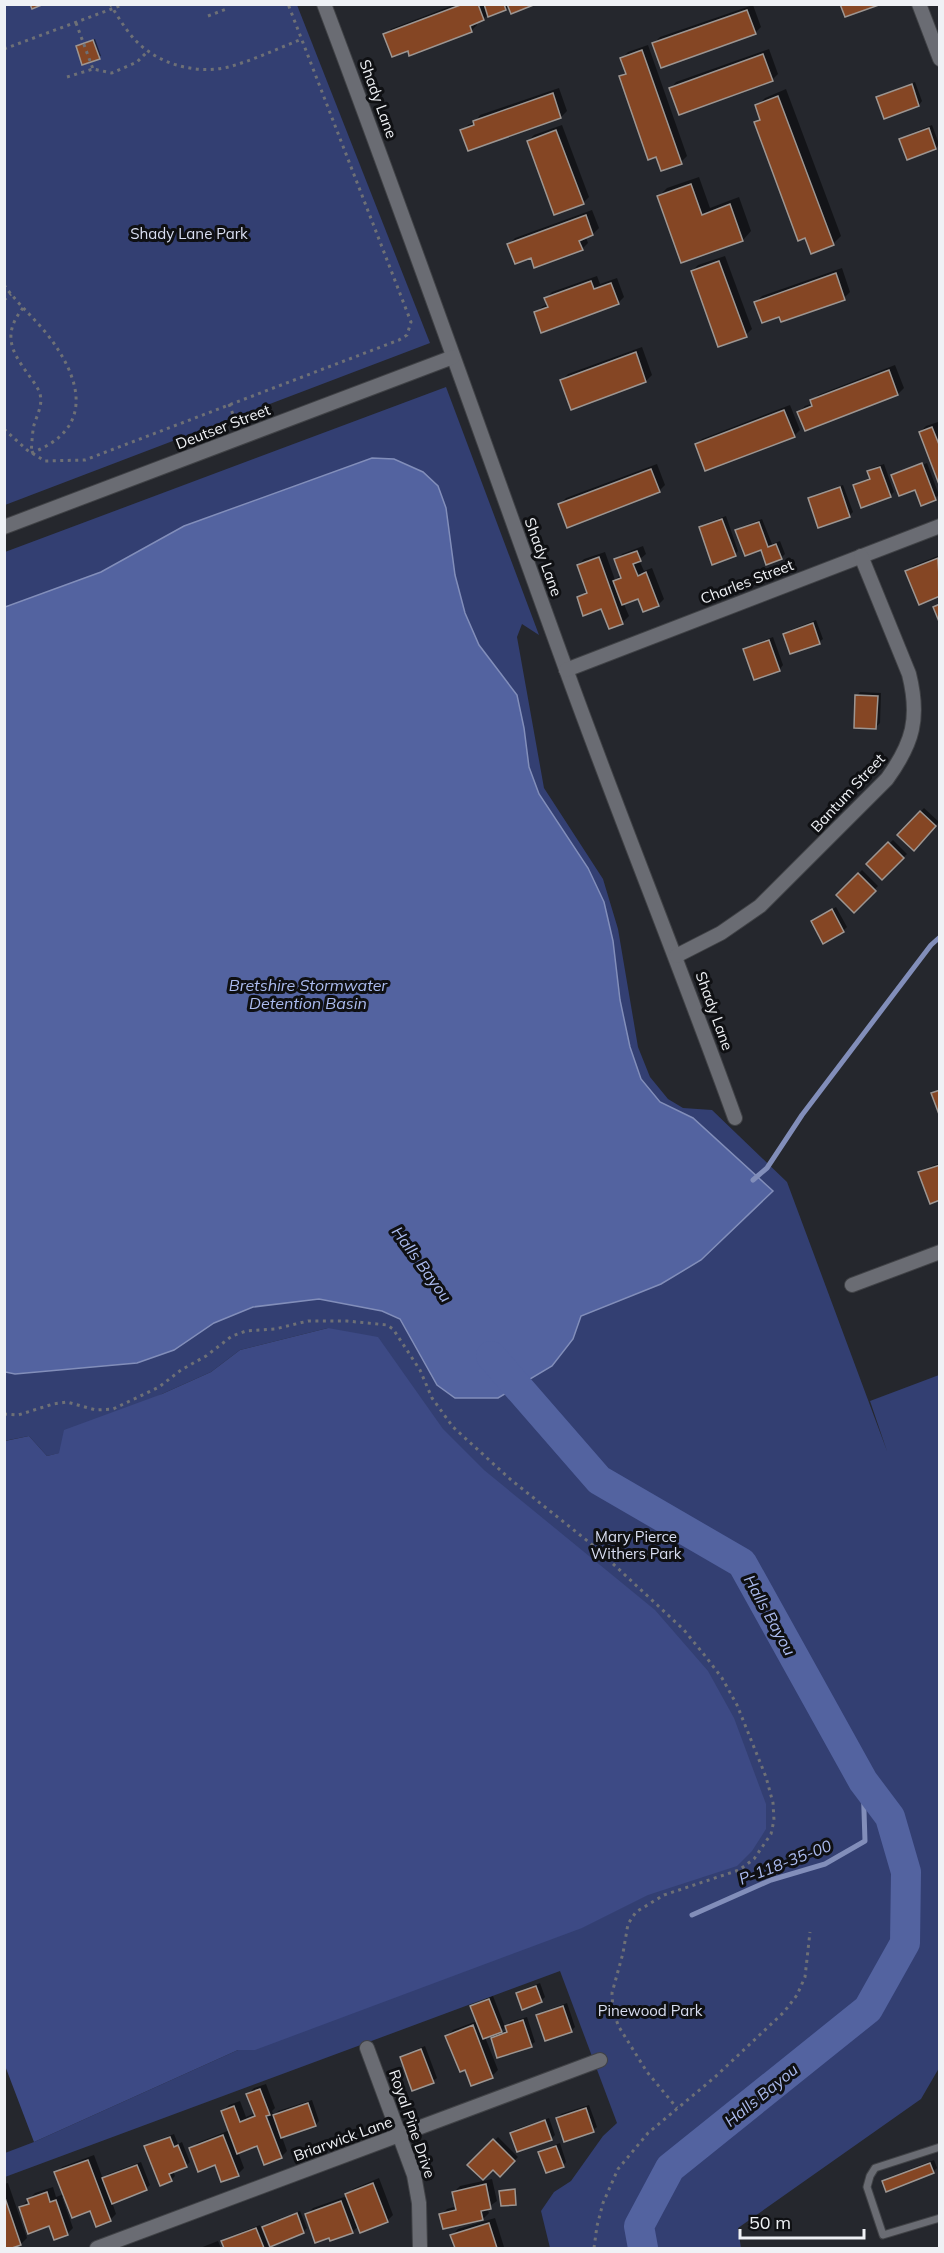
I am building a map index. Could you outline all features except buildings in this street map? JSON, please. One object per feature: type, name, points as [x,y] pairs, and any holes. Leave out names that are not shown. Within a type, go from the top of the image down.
[{"type":"street","name":"Shady Lane","points":[[324,4],[566,670],[676,956],[735,1118]]},
{"type":"street","points":[[919,4],[939,59]]},
{"type":"street","name":"Deutser Street","points":[[4,528],[453,357]]},
{"type":"street","name":"Charles Street","points":[[566,670],[939,526]]},
{"type":"street","name":"Bantum Street","points":[[676,956],[721,933],[760,906],[887,779],[903,756],[911,735],[915,709],[914,692],[909,674],[861,556]]},
{"type":"street","points":[[852,1285],[939,1252]]},
{"type":"street","name":"Royal Pine Drive","points":[[367,2048],[414,2175],[419,2203],[420,2248]]},
{"type":"street","name":"Briarwick Lane","points":[[98,2248],[600,2060]]},
{"type":"lane","points":[[939,2147],[874,2169],[867,2187],[883,2235],[939,2218]]},
{"type":"path","points":[[110,4],[128,31],[147,51],[174,64],[210,70],[232,66],[303,39]]},
{"type":"path","points":[[4,49],[125,4]]},
{"type":"path","points":[[4,429],[31,453],[45,461],[85,460],[399,340],[407,334],[411,322],[288,4]]},
{"type":"path","points":[[208,16],[229,8]]},
{"type":"path","points":[[76,23],[93,69]]},
{"type":"path","points":[[67,77],[93,69],[112,73],[137,62],[147,51]]},
{"type":"path","points":[[4,285],[46,333],[63,357],[76,396],[73,417],[63,435],[50,446],[31,453]]},
{"type":"path","points":[[4,300],[11,294]]},
{"type":"path","points":[[23,308],[14,320],[10,334],[11,346],[40,394],[40,410],[34,426],[31,453]]},
{"type":"path","points":[[229,404],[242,437]]},
{"type":"path","points":[[4,1414],[18,1414],[67,1402],[96,1410],[113,1408],[159,1387],[181,1370],[207,1356],[232,1336],[246,1331],[275,1329],[308,1321],[337,1320],[387,1325],[393,1329],[420,1370],[432,1398],[453,1427],[484,1457],[595,1547],[684,1630],[722,1678],[736,1705],[766,1777],[773,1803],[774,1820],[771,1834],[754,1859],[739,1870],[664,1895],[636,1912],[628,1924],[612,1993],[613,2012],[619,2027],[647,2072],[677,2108]]},
{"type":"path","points":[[594,2248],[603,2203],[618,2169],[648,2133],[757,2038],[784,2012],[797,1995],[808,1964],[810,1932]]},
{"type":"green space","name":"Shady Lane Park","points":[[5,5],[297,5],[430,343],[5,505]]},
{"type":"green space","points":[[446,387],[539,635],[522,624],[517,637],[544,788],[603,879],[618,929],[638,1047],[650,1077],[668,1099],[683,1108],[712,1110],[787,1182],[887,1451],[870,1401],[939,1375],[939,2068],[921,2099],[738,2228],[741,2248],[550,2248],[541,2211],[554,2192],[571,2181],[603,2136],[617,2123],[560,1971],[5,2177],[5,2153],[238,2050],[255,2050],[328,1328],[240,1350],[211,1372],[162,1394],[60,1453],[47,1456],[29,1436],[4,1441],[5,552]]},
{"type":"shaded area","points":[[328,1328],[378,1337],[443,1429],[484,1470],[655,1610],[708,1671],[734,1718],[766,1804],[766,1829],[752,1851],[737,1866],[648,1895],[582,1928],[255,2050],[238,2050],[34,2142],[4,2063],[5,1441],[29,1436],[47,1456],[59,1453],[64,1430],[162,1394],[211,1372],[240,1350]]},
{"type":"water","name":"Bretshire Stormwater Detention Basin","points":[[372,458],[394,459],[423,472],[438,486],[446,508],[455,575],[465,613],[479,645],[517,695],[529,767],[539,794],[588,868],[604,902],[613,941],[620,1000],[630,1047],[641,1079],[660,1102],[693,1118],[773,1191],[701,1260],[661,1284],[581,1316],[573,1339],[552,1366],[498,1398],[455,1398],[437,1385],[400,1319],[382,1311],[319,1299],[253,1307],[214,1323],[174,1350],[137,1363],[15,1374],[5,1372],[5,607],[101,572],[184,526]]},
{"type":"waterway","points":[[753,1180],[767,1168],[802,1115],[931,945],[940,937]]},
{"type":"waterway","name":"P-118-35-00","points":[[491,1356],[599,1480],[742,1563],[863,1781],[890,1817],[906,1872],[905,1943],[868,2009],[670,2168],[639,2226],[643,2248]]},
{"type":"waterway","name":"P-118-35-00","points":[[692,1915],[771,1880],[825,1864],[865,1841],[863,1781]]},
{"type":"water label","name":"Halls Bayou","points":[[422,1264]]},
{"type":"water label","name":"Halls Bayou","points":[[770,1615]]},
{"type":"water label","name":"Halls Bayou","points":[[761,2095]]},
{"type":"park label","name":"Mary Pierce Withers Park","points":[[636,1546]]},
{"type":"park label","name":"Pinewood Park","points":[[650,2011]]}]
